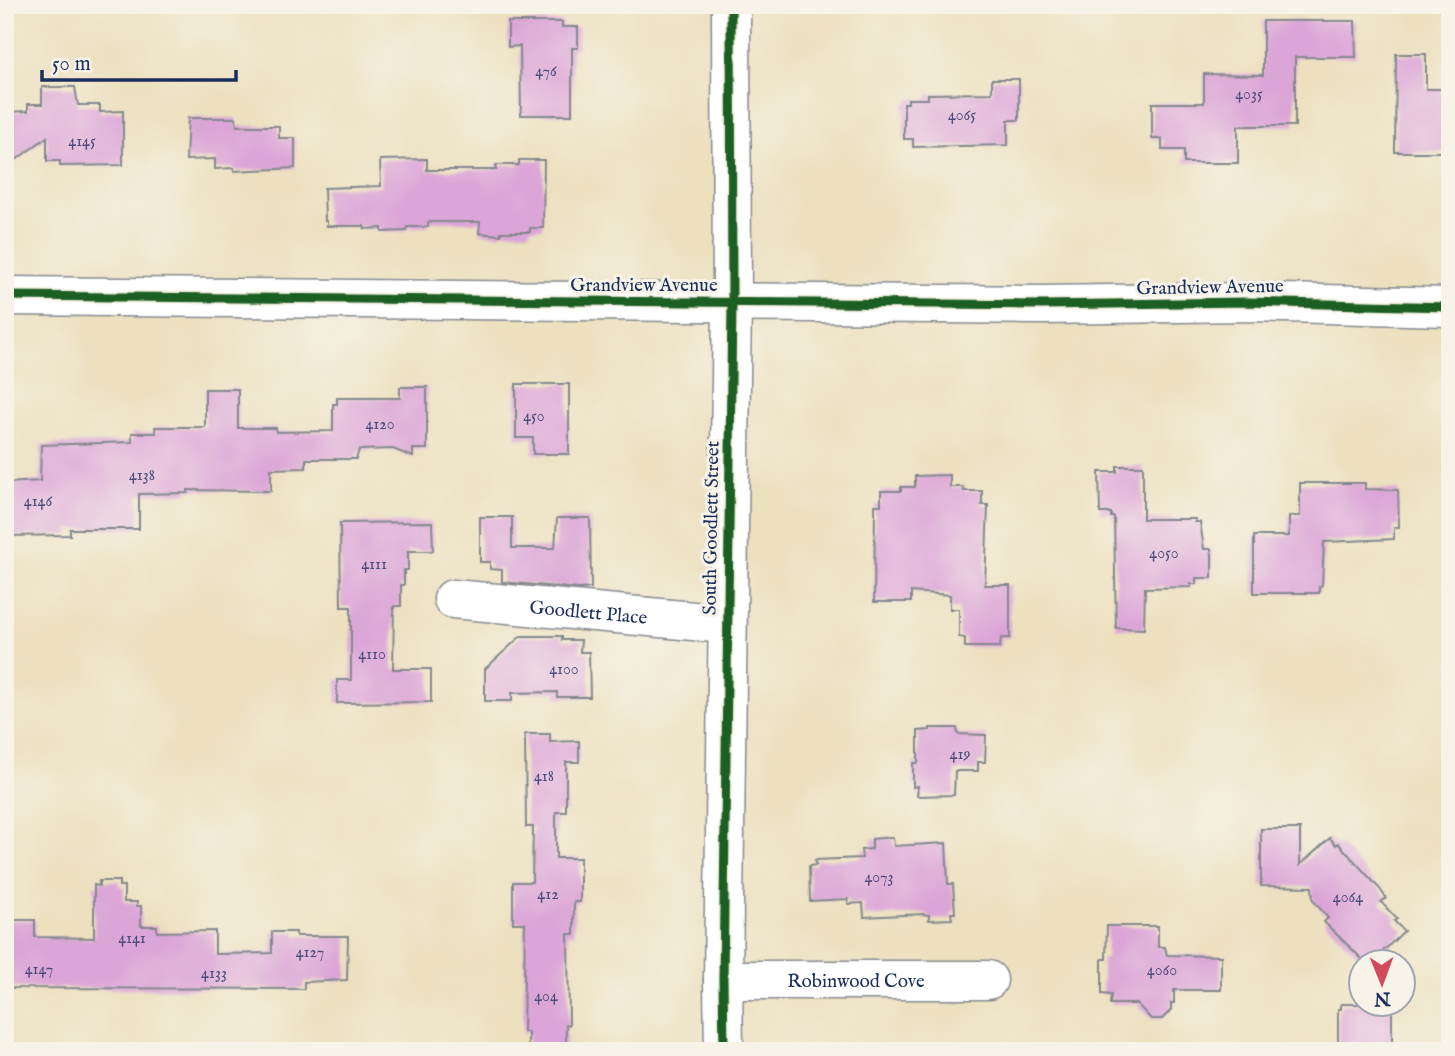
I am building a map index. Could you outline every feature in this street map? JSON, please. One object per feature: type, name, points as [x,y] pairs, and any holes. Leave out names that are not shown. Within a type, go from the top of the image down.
[{"type":"street","name":"South Goodlett Street","points":[[724,1051],[726,624],[732,303],[732,5]]},
{"type":"street","name":"Grandview Avenue","points":[[5,296],[1104,305],[1246,302],[1450,307]]},
{"type":"street","name":"Goodlett Place","points":[[453,599],[726,624]]},
{"type":"street","name":"Robinwood Cove","points":[[723,980],[988,980]]},
{"type":"building","points":[[1263,21],[1355,21],[1356,57],[1295,57],[1295,126],[1238,126],[1238,163],[1184,163],[1184,150],[1162,150],[1162,139],[1152,139],[1152,103],[1204,103],[1204,74],[1263,75]]},
{"type":"building","points":[[508,22],[562,22],[562,27],[578,27],[578,48],[572,48],[572,115],[521,115],[520,46],[508,47]]},
{"type":"building","points":[[1396,54],[1426,54],[1426,89],[1450,89],[1450,152],[1395,152]]},
{"type":"building","points":[[992,79],[1019,79],[1019,120],[1008,120],[1008,145],[913,147],[913,139],[904,139],[904,103],[908,103],[908,99],[928,99],[928,94],[992,93]]},
{"type":"building","points":[[42,87],[75,87],[78,105],[100,105],[100,112],[123,111],[123,165],[60,166],[60,161],[47,161],[47,137],[5,168],[5,112],[28,111],[28,104],[42,104]]},
{"type":"building","points":[[188,118],[236,118],[237,126],[279,126],[279,138],[295,138],[295,168],[234,171],[234,168],[215,169],[215,159],[186,160]]},
{"type":"building","points":[[427,159],[427,170],[496,170],[496,165],[519,165],[519,160],[544,160],[543,228],[530,228],[530,232],[501,232],[501,235],[479,233],[480,222],[428,222],[428,227],[407,227],[406,231],[382,232],[382,228],[365,229],[364,226],[327,226],[324,188],[381,186],[380,160]]},
{"type":"building","points":[[516,384],[569,384],[569,454],[533,454],[533,438],[516,438]]},
{"type":"building","points":[[400,387],[427,387],[427,449],[413,449],[413,457],[393,449],[359,450],[356,459],[306,459],[306,468],[271,469],[271,491],[188,490],[188,493],[139,494],[139,529],[70,529],[70,535],[5,536],[5,483],[40,481],[41,445],[132,442],[132,433],[156,433],[155,427],[205,427],[205,389],[238,389],[238,428],[276,428],[276,432],[333,431],[333,404],[337,404],[337,398],[400,398]]},
{"type":"building","points":[[1117,466],[1143,466],[1143,519],[1195,519],[1195,522],[1200,522],[1204,549],[1211,549],[1212,555],[1212,578],[1196,578],[1196,584],[1191,584],[1191,587],[1145,588],[1144,629],[1116,628],[1114,517],[1111,517],[1111,513],[1100,513],[1099,472],[1117,472]]},
{"type":"building","points":[[950,475],[950,487],[963,487],[964,491],[982,491],[982,505],[988,505],[985,585],[1010,585],[1010,638],[1001,638],[1000,647],[965,647],[965,638],[959,637],[959,609],[950,609],[950,595],[911,592],[911,602],[874,602],[875,505],[881,505],[881,491],[901,491],[901,487],[915,487],[915,476]]},
{"type":"building","points":[[1300,483],[1365,483],[1365,489],[1398,490],[1399,527],[1394,527],[1394,539],[1324,542],[1322,585],[1319,587],[1319,593],[1254,593],[1254,536],[1289,536],[1289,516],[1300,516]]},
{"type":"building","points":[[480,517],[512,517],[512,548],[555,548],[557,518],[590,518],[591,588],[502,582],[502,570],[490,569],[490,562],[480,562]]},
{"type":"building","points":[[432,522],[433,551],[408,551],[408,570],[404,570],[404,585],[401,585],[401,606],[394,606],[393,669],[431,669],[431,702],[337,703],[337,680],[351,680],[351,607],[341,607],[340,523]]},
{"type":"building","points":[[521,636],[562,636],[562,640],[581,640],[580,652],[589,652],[590,697],[557,697],[557,692],[512,693],[512,701],[485,701],[485,669]]},
{"type":"building","points":[[957,728],[958,734],[986,735],[985,762],[978,762],[978,771],[955,771],[954,795],[917,796],[918,786],[913,787],[913,763],[918,763],[918,731]]},
{"type":"building","points":[[525,734],[550,734],[550,742],[579,741],[579,762],[566,762],[566,812],[556,812],[556,858],[580,858],[580,902],[574,902],[574,934],[568,934],[569,1025],[566,1025],[566,1051],[528,1051],[528,1032],[523,1032],[525,923],[513,923],[513,882],[532,882],[533,827],[526,827]]},
{"type":"building","points":[[1261,829],[1300,829],[1300,865],[1330,838],[1336,845],[1338,843],[1380,889],[1386,898],[1381,902],[1404,931],[1386,948],[1351,948],[1324,922],[1328,918],[1313,900],[1312,887],[1261,886]]},
{"type":"building","points":[[893,837],[894,846],[946,843],[948,884],[953,884],[955,913],[951,913],[952,919],[929,920],[929,915],[923,914],[864,917],[863,903],[848,904],[848,899],[810,901],[809,866],[816,865],[815,860],[862,858],[861,850],[872,849],[872,839]]},
{"type":"building","points":[[99,881],[119,881],[119,886],[124,886],[124,902],[137,902],[137,906],[141,906],[141,926],[157,926],[157,932],[215,931],[215,954],[272,953],[272,932],[296,932],[296,936],[348,936],[347,980],[304,982],[304,989],[7,988],[7,920],[35,920],[35,937],[94,938],[94,885],[99,886]]},
{"type":"building","points":[[1107,926],[1158,926],[1158,947],[1165,947],[1167,955],[1221,956],[1221,990],[1174,990],[1174,1003],[1171,1003],[1171,1010],[1162,1019],[1151,1019],[1137,1004],[1110,1004],[1111,995],[1102,994],[1102,959],[1106,959]]},
{"type":"building","points":[[1341,1004],[1346,1004],[1346,1018],[1392,1018],[1392,1051],[1338,1051],[1338,1009],[1341,1009]]},
{"type":"cycle path","points":[[724,1051],[732,303],[731,5]]},
{"type":"cycle path","points":[[5,296],[1042,305],[1246,302],[1450,307]]}]
